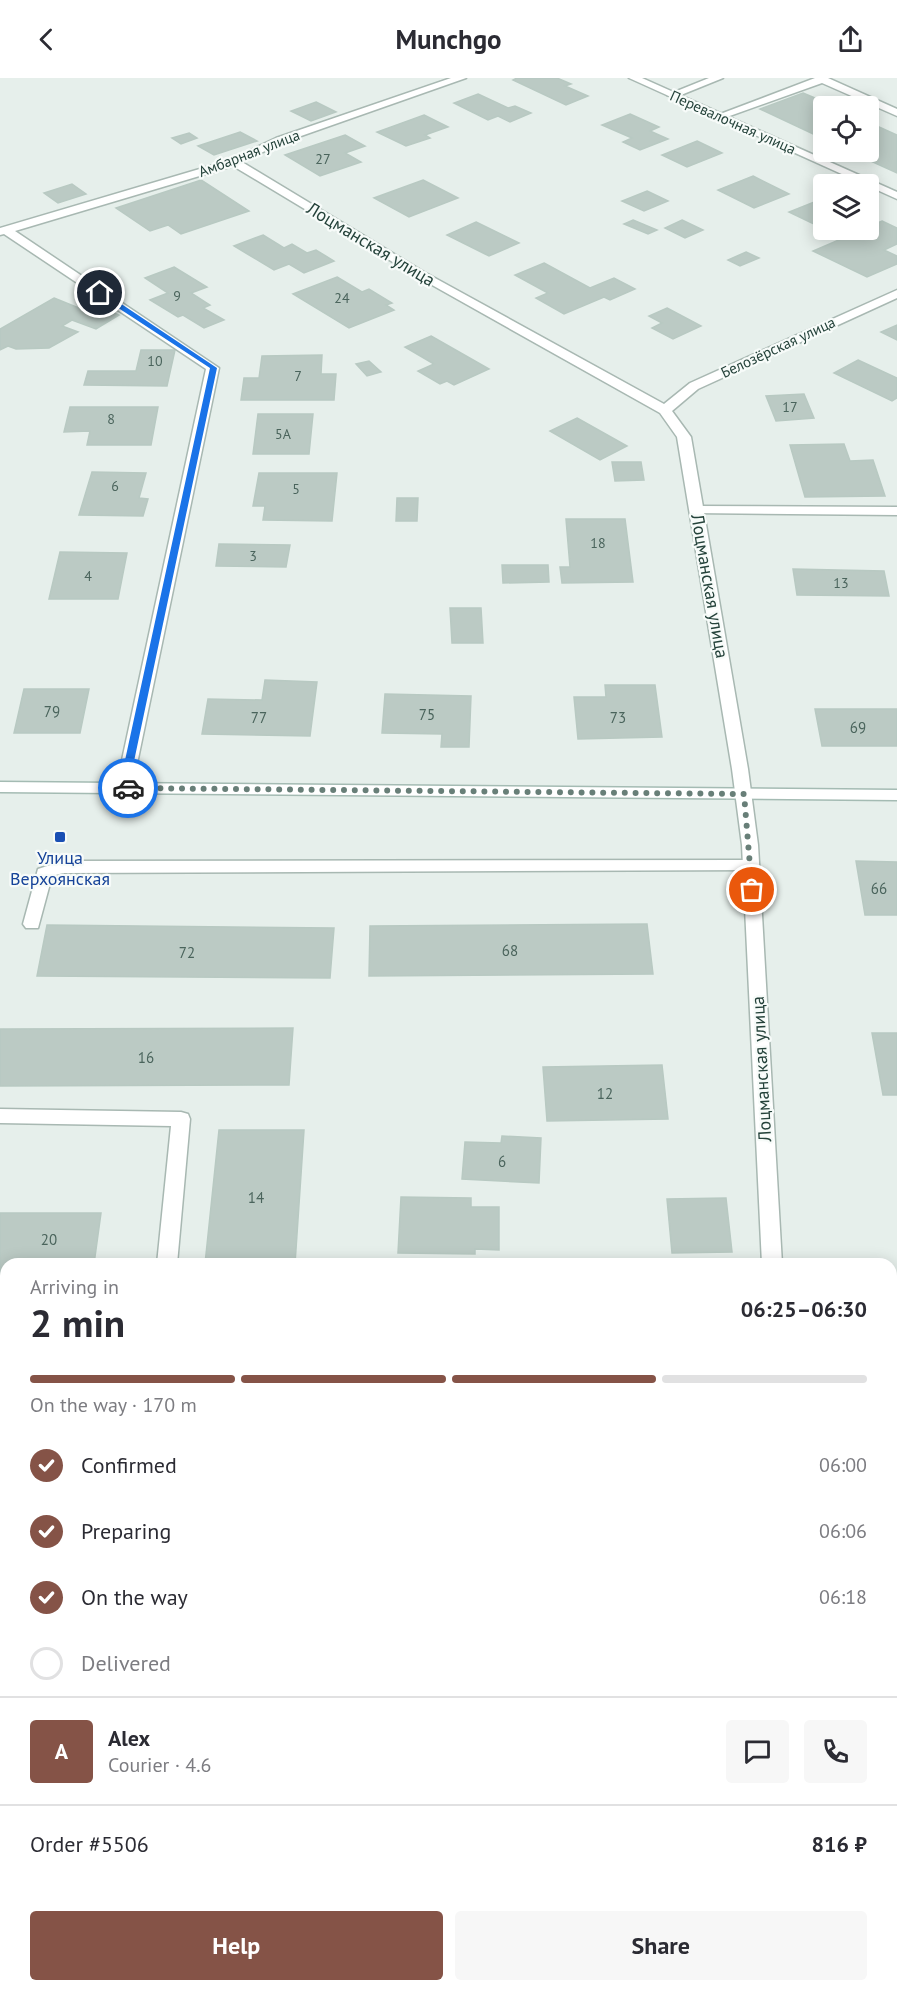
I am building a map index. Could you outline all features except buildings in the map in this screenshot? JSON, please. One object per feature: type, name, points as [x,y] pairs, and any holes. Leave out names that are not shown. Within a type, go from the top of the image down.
[{"type":"street","name":"Амбарная улица","points":[[3,231],[234,162],[280,140],[461,78]]},
{"type":"street","name":"Перевалочная улица","points":[[634,78],[897,196]]},
{"type":"street","points":[[672,95],[718,78]]},
{"type":"street","points":[[720,117],[822,80],[897,113]]},
{"type":"street","name":"Лоцманская улица","points":[[234,162],[420,274],[665,410],[684,437],[744,794],[772,1258]]},
{"type":"street","points":[[3,231],[213,368],[124,788]]},
{"type":"street","name":"Белозёрская улица","points":[[665,410],[694,386],[897,294]]},
{"type":"street","points":[[697,510],[897,511]]},
{"type":"street","points":[[0,787],[897,795]]},
{"type":"street","points":[[32,924],[44,873],[53,868],[63,867],[750,866]]},
{"type":"street","points":[[0,1116],[181,1119],[168,1258]]},
{"type":"way so far","points":[[128,788],[744,794],[752,890]]},
{"type":"place","name":"Улица Верхоянская","points":[[60,837]]},
{"type":"route","points":[[100,293],[213,368],[124,788],[128,788]]}]
